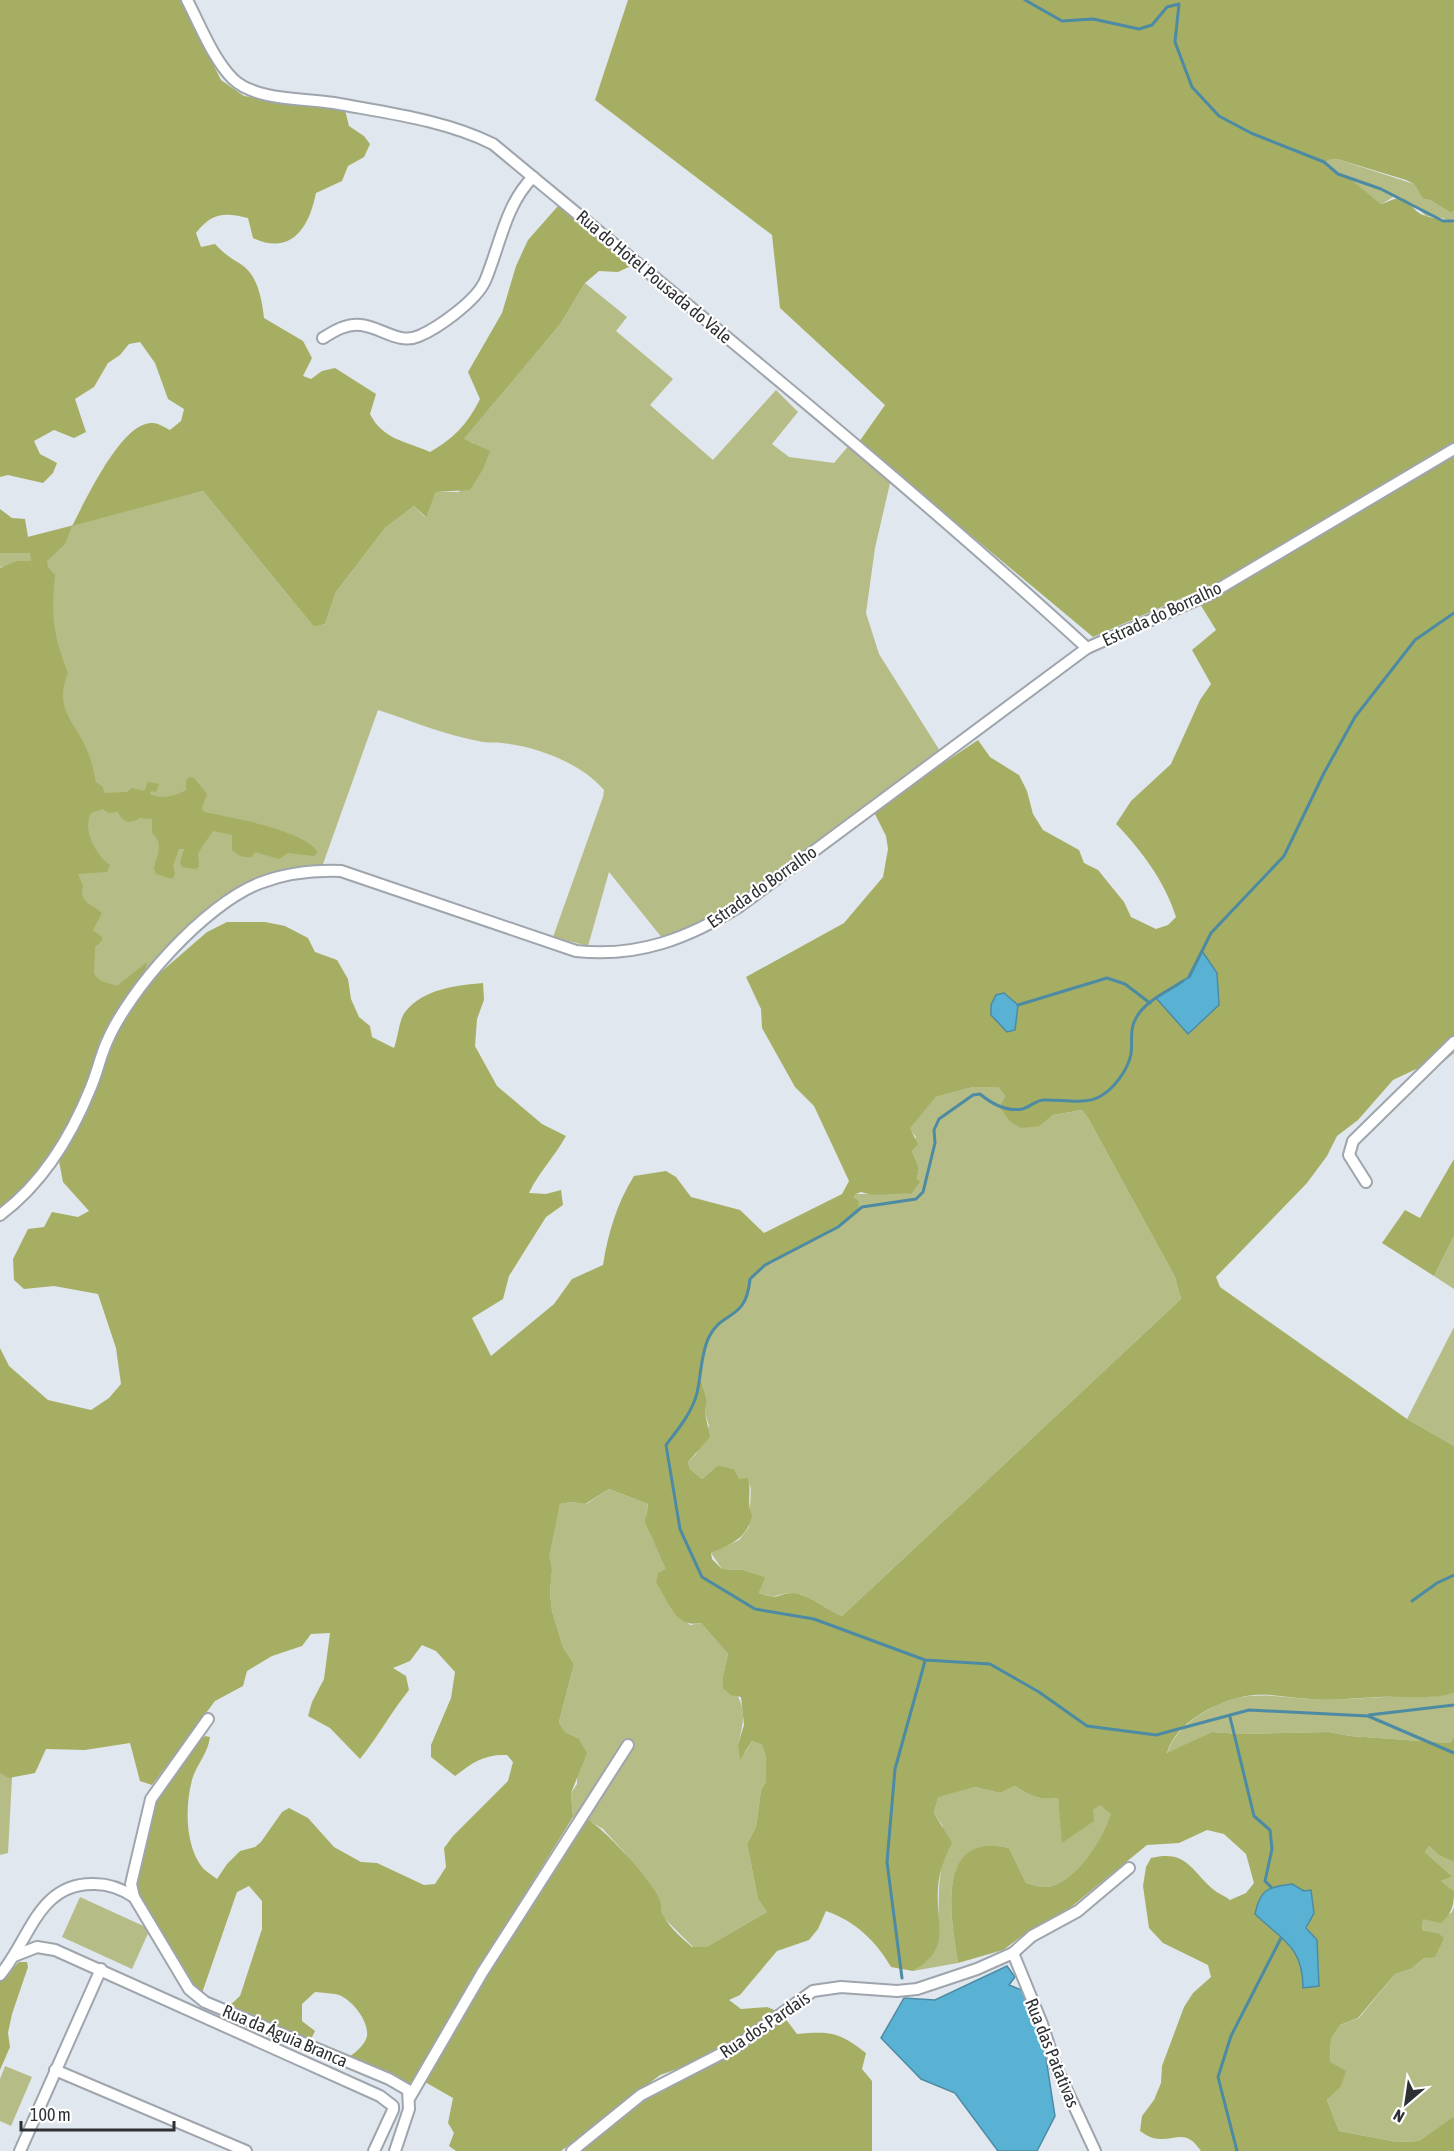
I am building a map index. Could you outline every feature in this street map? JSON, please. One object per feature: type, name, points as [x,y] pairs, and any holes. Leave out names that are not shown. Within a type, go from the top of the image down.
[{"type":"street","name":"Rua do Hotel Pousada do Vale","points":[[187,0],[222,64],[241,85],[267,94],[385,113],[463,131],[493,144],[884,466],[1087,648]]},
{"type":"street","points":[[323,338],[348,326],[360,324],[406,339],[418,337],[468,302],[485,282],[517,197],[533,177]]},
{"type":"street","name":"Estrada do Borralho","points":[[0,1215],[52,1162],[74,1128],[106,1043],[142,986],[166,955],[226,901],[251,888],[286,876],[318,870],[341,871],[576,951],[601,954],[680,939],[706,927],[740,906],[1087,648],[1210,594],[1454,449]]},
{"type":"street","points":[[1366,1182],[1349,1155],[1353,1141],[1454,1042]]},
{"type":"street","points":[[134,1897],[131,1884],[151,1799],[208,1719]]},
{"type":"street","points":[[395,2151],[409,2109],[410,2097],[482,1973],[628,1745]]},
{"type":"street","name":"Rua dos Pardais","points":[[572,2151],[641,2095],[738,2046],[813,1991],[841,1987],[897,1991],[917,1989],[977,1969],[1012,1953],[1032,1936],[1078,1911],[1129,1868]]},
{"type":"street","points":[[0,1975],[14,1956],[44,1904],[58,1892],[84,1883],[100,1884],[119,1888],[134,1897]]},
{"type":"street","name":"Rua da Águia Branca","points":[[134,1897],[189,1989],[205,2002],[389,2079],[408,2090],[410,2097]]},
{"type":"street","points":[[14,1956],[30,1949],[45,1947],[101,1969],[389,2102],[393,2110],[374,2151]]},
{"type":"street","name":"Rua das Patativas","points":[[1012,1953],[1042,2024],[1056,2067],[1095,2151]]},
{"type":"street","points":[[20,2151],[101,1969]]},
{"type":"street","points":[[56,2070],[246,2151]]},
{"type":"green space","points":[[0,0],[181,0],[221,80],[244,96],[345,110],[349,126],[364,136],[370,144],[364,157],[348,166],[342,181],[316,193],[309,217],[296,235],[288,241],[266,243],[253,238],[248,218],[232,215],[219,216],[207,221],[196,233],[201,247],[215,244],[252,275],[258,289],[264,318],[303,341],[312,358],[303,376],[311,379],[322,371],[335,368],[376,394],[370,414],[381,429],[396,439],[430,452],[453,436],[465,424],[480,399],[468,372],[502,313],[516,266],[528,240],[558,206],[631,266],[618,272],[599,271],[585,283],[561,323],[464,439],[490,451],[483,469],[470,490],[436,492],[426,517],[414,506],[385,528],[336,592],[325,624],[314,627],[203,491],[72,526],[106,464],[129,434],[141,426],[153,423],[170,430],[181,421],[184,409],[168,399],[155,363],[140,342],[129,344],[120,355],[108,363],[94,387],[75,399],[86,432],[74,438],[54,430],[34,441],[40,454],[57,463],[53,473],[43,483],[8,475],[0,477]]},
{"type":"green space","points":[[628,0],[1454,0],[1454,211],[1451,213],[1430,200],[1423,199],[1414,184],[1406,180],[1337,159],[1328,160],[1326,166],[1337,175],[1346,175],[1382,204],[1400,198],[1405,199],[1419,213],[1454,223],[1454,447],[1246,570],[1093,637],[859,442],[885,405],[780,308],[772,235],[595,100]]},
{"type":"green space","points":[[1337,159],[1414,184],[1423,199],[1430,200],[1451,213],[1454,211],[1454,223],[1442,218],[1426,216],[1413,204],[1393,197],[1382,204],[1377,202],[1346,175],[1330,171],[1326,166],[1328,160]]},
{"type":"green space","points":[[585,283],[627,317],[616,331],[673,379],[650,405],[713,460],[776,390],[798,412],[772,444],[789,457],[834,463],[850,444],[891,479],[875,548],[866,613],[879,654],[940,751],[726,910],[697,927],[663,939],[609,872],[588,946],[553,937],[604,790],[571,764],[543,752],[457,736],[378,710],[323,864],[257,879],[230,892],[211,905],[193,920],[159,956],[118,1009],[85,985],[2,566],[0,568],[0,553],[28,537],[203,491],[314,627],[325,624],[336,592],[385,528],[414,506],[425,517],[436,492],[459,492],[474,443],[463,440],[561,323]]},
{"type":"green space","points":[[1454,454],[1454,1053],[1444,1061],[1429,1063],[1393,1080],[1358,1120],[1337,1136],[1327,1156],[1307,1183],[1216,1277],[1220,1287],[1407,1419],[1454,1446],[1454,1693],[1427,1697],[1328,1700],[1270,1695],[1246,1696],[1210,1708],[1199,1715],[1179,1732],[1167,1753],[1212,1732],[1240,1734],[1329,1732],[1350,1736],[1450,1743],[1454,1736],[1454,1862],[1440,1856],[1429,1846],[1425,1852],[1452,1876],[1441,1881],[1454,1891],[1450,1912],[1441,1923],[1423,1919],[1422,1930],[1438,1933],[1444,1938],[1435,1957],[1424,1958],[1411,1969],[1395,1974],[1358,2018],[1340,2025],[1331,2039],[1330,2062],[1346,2071],[1341,2086],[1327,2100],[1339,2131],[1397,2142],[1419,2141],[1454,2116],[1454,2151],[1201,2151],[1195,2143],[1184,2137],[1153,2138],[1140,2131],[1142,2116],[1154,2100],[1161,2083],[1162,2066],[1184,2007],[1193,1993],[1211,1977],[1208,1965],[1163,1943],[1149,1928],[1143,1886],[1146,1867],[1151,1858],[1163,1856],[1181,1859],[1214,1890],[1230,1900],[1246,1893],[1254,1883],[1246,1854],[1224,1834],[1207,1830],[1179,1843],[1147,1845],[1065,1912],[1026,1933],[1003,1950],[958,1963],[951,1902],[958,1865],[968,1852],[985,1846],[1009,1848],[1026,1883],[1042,1887],[1055,1885],[1076,1871],[1086,1860],[1102,1836],[1111,1814],[1100,1805],[1093,1810],[1094,1821],[1062,1843],[1058,1798],[1046,1799],[1035,1796],[1015,1786],[1000,1793],[975,1787],[938,1797],[934,1813],[952,1843],[943,1864],[939,1882],[938,1944],[925,1962],[913,1971],[891,1967],[864,1933],[846,1920],[826,1911],[818,1929],[809,1940],[777,1951],[740,1995],[729,2000],[741,2009],[767,2007],[777,2011],[714,2056],[660,2075],[561,2151],[456,2151],[449,2146],[454,2133],[448,2123],[453,2098],[425,2082],[480,1981],[586,1819],[603,1831],[638,1868],[656,1892],[661,1902],[662,1913],[667,1921],[692,1947],[706,1947],[767,1912],[758,1899],[747,1844],[756,1827],[761,1790],[766,1781],[766,1758],[762,1745],[752,1741],[740,1760],[738,1744],[744,1725],[741,1697],[731,1695],[723,1688],[728,1654],[701,1623],[684,1622],[678,1617],[656,1583],[658,1573],[666,1569],[645,1522],[648,1504],[609,1489],[585,1504],[571,1502],[560,1504],[549,1556],[552,1570],[550,1592],[552,1611],[563,1647],[574,1664],[559,1722],[565,1732],[578,1738],[587,1753],[571,1793],[573,1817],[474,1975],[411,2086],[402,2079],[349,2057],[364,2042],[367,2030],[359,2012],[349,2001],[339,1995],[315,1992],[302,2004],[302,2021],[315,2031],[310,2041],[229,2006],[240,1996],[262,1929],[262,1901],[249,1886],[237,1892],[202,1993],[196,1989],[136,1892],[136,1883],[152,1809],[195,1744],[205,1736],[210,1737],[207,1749],[192,1780],[188,1801],[188,1825],[196,1858],[203,1868],[217,1879],[240,1851],[255,1847],[261,1842],[282,1812],[289,1808],[308,1818],[334,1847],[361,1862],[377,1863],[424,1885],[435,1884],[446,1867],[444,1848],[508,1781],[513,1762],[507,1755],[492,1756],[474,1763],[455,1776],[431,1757],[431,1745],[451,1698],[455,1672],[436,1651],[422,1645],[410,1661],[393,1668],[406,1676],[409,1690],[360,1759],[330,1728],[308,1716],[312,1702],[324,1679],[330,1633],[311,1634],[302,1646],[272,1656],[247,1671],[243,1686],[215,1701],[152,1785],[140,1781],[130,1743],[85,1750],[46,1749],[35,1773],[9,1778],[0,1773],[0,1348],[9,1366],[48,1400],[91,1410],[109,1398],[121,1384],[116,1348],[98,1294],[54,1286],[24,1289],[14,1280],[13,1259],[28,1229],[44,1227],[52,1212],[78,1217],[89,1211],[63,1182],[59,1161],[87,1113],[116,1035],[143,992],[162,971],[207,932],[227,922],[265,922],[285,926],[308,938],[315,952],[337,960],[348,979],[351,999],[359,1017],[370,1026],[372,1037],[394,1048],[403,1015],[412,1004],[441,990],[483,983],[484,1000],[477,1019],[475,1046],[497,1086],[542,1124],[566,1136],[529,1193],[546,1194],[561,1190],[563,1205],[546,1217],[509,1276],[503,1299],[472,1318],[491,1356],[554,1304],[572,1279],[603,1265],[614,1219],[634,1176],[666,1171],[676,1177],[691,1197],[740,1210],[764,1233],[842,1194],[849,1181],[814,1106],[795,1087],[762,1028],[761,1009],[746,977],[844,923],[883,877],[888,849],[886,836],[873,810],[978,740],[990,757],[1019,775],[1027,791],[1033,814],[1043,830],[1079,850],[1084,863],[1098,870],[1124,902],[1131,917],[1156,929],[1168,925],[1176,917],[1166,892],[1144,856],[1116,824],[1131,801],[1171,764],[1200,700],[1211,684],[1192,650],[1216,630],[1200,604]],"holes":[[[1202,951],[1188,1033],[1157,998],[1189,977]],[[973,1087],[998,1087],[1005,1096],[1000,1107],[1009,1121],[1021,1128],[1040,1126],[1053,1115],[1082,1110],[1175,1277],[1181,1299],[842,1616],[799,1594],[788,1593],[775,1597],[759,1593],[765,1577],[743,1570],[722,1569],[712,1559],[711,1553],[731,1544],[747,1530],[752,1515],[749,1506],[748,1478],[740,1479],[734,1469],[718,1465],[702,1479],[690,1469],[688,1462],[710,1437],[705,1413],[707,1400],[700,1377],[708,1339],[717,1325],[741,1309],[748,1295],[750,1279],[776,1260],[858,1211],[859,1201],[854,1197],[856,1194],[861,1192],[873,1195],[911,1194],[920,1182],[917,1179],[919,1168],[912,1151],[918,1144],[910,1128],[936,1097]],[[1292,1884],[1304,1891],[1310,1890],[1303,1988],[1301,1968],[1295,1953],[1269,1927]]]},
{"type":"green space","points":[[0,509],[12,518],[25,519],[28,537],[72,526],[65,544],[47,561],[48,567],[55,575],[54,625],[68,673],[63,697],[65,707],[89,755],[96,782],[103,787],[104,793],[127,792],[132,788],[144,791],[148,782],[159,784],[156,792],[151,791],[150,794],[159,797],[168,796],[186,790],[186,781],[189,777],[194,778],[207,794],[202,808],[204,812],[282,831],[310,844],[318,852],[314,856],[288,853],[279,859],[255,852],[252,857],[244,857],[232,850],[232,835],[213,831],[198,853],[199,866],[196,869],[182,867],[180,862],[184,849],[179,849],[173,866],[175,874],[172,879],[156,874],[154,868],[159,846],[152,833],[152,819],[139,818],[127,821],[118,812],[108,813],[103,809],[91,813],[89,834],[95,849],[110,865],[107,872],[78,874],[83,886],[84,900],[102,913],[93,930],[102,937],[102,941],[95,947],[94,974],[101,981],[117,986],[147,962],[145,973],[100,1040],[92,1073],[68,1130],[32,1181],[0,1211],[0,568],[17,561],[31,561],[30,553],[0,553]]},
{"type":"green space","points":[[973,1087],[998,1087],[1005,1096],[1001,1107],[1009,1121],[1040,1126],[1053,1115],[1082,1110],[1175,1277],[1181,1299],[842,1616],[798,1594],[787,1593],[774,1596],[759,1593],[764,1577],[743,1570],[722,1569],[711,1553],[739,1540],[749,1527],[751,1489],[748,1479],[740,1479],[734,1469],[718,1465],[702,1479],[690,1469],[688,1462],[696,1454],[709,1426],[705,1413],[707,1400],[700,1377],[708,1339],[717,1325],[741,1309],[748,1295],[750,1279],[765,1265],[800,1245],[858,1205],[859,1201],[854,1197],[856,1194],[892,1194],[917,1179],[919,1168],[912,1151],[916,1137],[909,1128],[936,1097]]},
{"type":"green space","points":[[1454,1159],[1454,1236],[1434,1276],[1382,1243],[1405,1210],[1420,1218]]},
{"type":"green space","points":[[1454,1236],[1454,1289],[1434,1276]]},
{"type":"green space","points":[[1454,1327],[1454,1446],[1407,1419]]},
{"type":"green space","points":[[609,1489],[648,1504],[649,1529],[667,1569],[656,1583],[667,1597],[672,1610],[690,1625],[701,1623],[728,1654],[723,1676],[740,1700],[743,1715],[738,1744],[745,1753],[752,1741],[762,1745],[766,1758],[766,1781],[761,1790],[756,1827],[747,1844],[758,1899],[767,1912],[706,1947],[693,1947],[662,1916],[660,1900],[624,1852],[603,1829],[586,1819],[573,1817],[571,1793],[577,1784],[578,1738],[565,1732],[559,1722],[574,1664],[563,1647],[552,1611],[550,1592],[552,1570],[548,1556],[560,1504],[571,1502],[586,1504]]},
{"type":"green space","points":[[0,1574],[21,1608],[8,1853],[0,1855]]},
{"type":"green space","points":[[1454,1693],[1454,1736],[1450,1743],[1350,1736],[1329,1732],[1240,1734],[1212,1732],[1167,1754],[1172,1743],[1188,1723],[1212,1708],[1237,1698],[1265,1695],[1335,1700],[1435,1696]]},
{"type":"green space","points":[[1015,1786],[1035,1796],[1046,1799],[1058,1798],[1063,1842],[1080,1830],[1093,1810],[1100,1804],[1112,1814],[1102,1836],[1086,1860],[1077,1871],[1055,1885],[1042,1887],[1026,1883],[1009,1848],[985,1847],[968,1853],[958,1865],[951,1903],[958,1963],[913,1971],[926,1960],[934,1947],[940,1880],[949,1849],[942,1825],[934,1813],[938,1796],[975,1787],[1000,1793]]},
{"type":"green space","points":[[1429,1846],[1440,1856],[1454,1862],[1454,1891],[1441,1881],[1451,1875],[1425,1852]]},
{"type":"green space","points":[[80,1897],[150,1929],[132,1969],[62,1937]]},
{"type":"green space","points":[[1454,1908],[1454,2116],[1419,2141],[1397,2142],[1339,2131],[1327,2100],[1340,2086],[1330,2062],[1331,2039],[1340,2025],[1359,2018],[1395,1974],[1411,1969],[1424,1958],[1438,1933],[1422,1930],[1423,1919],[1432,1919],[1451,1913]]},
{"type":"green space","points":[[19,1962],[27,1962],[28,1967],[12,2014],[8,2033],[10,2047],[0,2070],[0,1981]]},
{"type":"green space","points":[[785,2018],[797,2034],[834,2034],[866,2053],[862,2069],[872,2081],[872,2151],[581,2151],[639,2104]]},
{"type":"green space","points":[[5,2066],[32,2077],[11,2126],[0,2121],[0,2079]]},
{"type":"water","points":[[1202,951],[1217,973],[1219,1005],[1188,1034],[1156,998],[1189,977]]},
{"type":"water","points":[[1004,993],[1018,1005],[1015,1030],[1007,1032],[991,1015],[991,1005],[996,995]]},
{"type":"water","points":[[1292,1884],[1304,1891],[1311,1890],[1314,1913],[1306,1928],[1317,1940],[1319,1986],[1303,1988],[1302,1974],[1295,1953],[1255,1914],[1260,1899],[1266,1891],[1277,1886]]},
{"type":"water","points":[[1007,1966],[1015,1977],[1009,1985],[1024,1991],[1041,2026],[1055,2116],[1037,2151],[998,2151],[955,2093],[921,2079],[881,2038],[904,1998],[935,2000]]},
{"type":"waterway","points":[[1025,0],[1062,21],[1093,19],[1139,29],[1152,25],[1167,7],[1179,4],[1175,42],[1192,87],[1219,116],[1251,133],[1324,162],[1338,174],[1381,189],[1443,221],[1454,221]]},
{"type":"waterway","points":[[1189,977],[1211,933],[1284,856],[1324,773],[1355,717],[1415,640],[1454,613]]},
{"type":"waterway","points":[[1018,1005],[1107,978],[1125,984],[1150,1003]]},
{"type":"waterway","points":[[1183,981],[1151,1001],[1140,1012],[1133,1027],[1131,1054],[1127,1066],[1114,1085],[1104,1094],[1086,1101],[1041,1100],[1016,1110],[1000,1106],[980,1094],[973,1095],[939,1119],[934,1130],[935,1143],[923,1192],[916,1199],[862,1207],[838,1227],[765,1265],[750,1279],[744,1302],[739,1309],[721,1322],[709,1337],[704,1350],[695,1400],[666,1445],[680,1529],[702,1577],[755,1609],[814,1619],[925,1660],[990,1664],[1039,1692],[1087,1726],[1156,1735],[1249,1710],[1368,1716],[1454,1753]]},
{"type":"waterway","points":[[1412,1601],[1437,1583],[1454,1575]]},
{"type":"waterway","points":[[902,1978],[887,1862],[895,1769],[925,1661]]},
{"type":"waterway","points":[[1369,1715],[1454,1705]]},
{"type":"waterway","points":[[1230,1717],[1254,1816],[1270,1830],[1272,1849],[1265,1881],[1271,1887]]},
{"type":"waterway","points":[[1237,2151],[1218,2077],[1231,2036],[1281,1938]]}]
